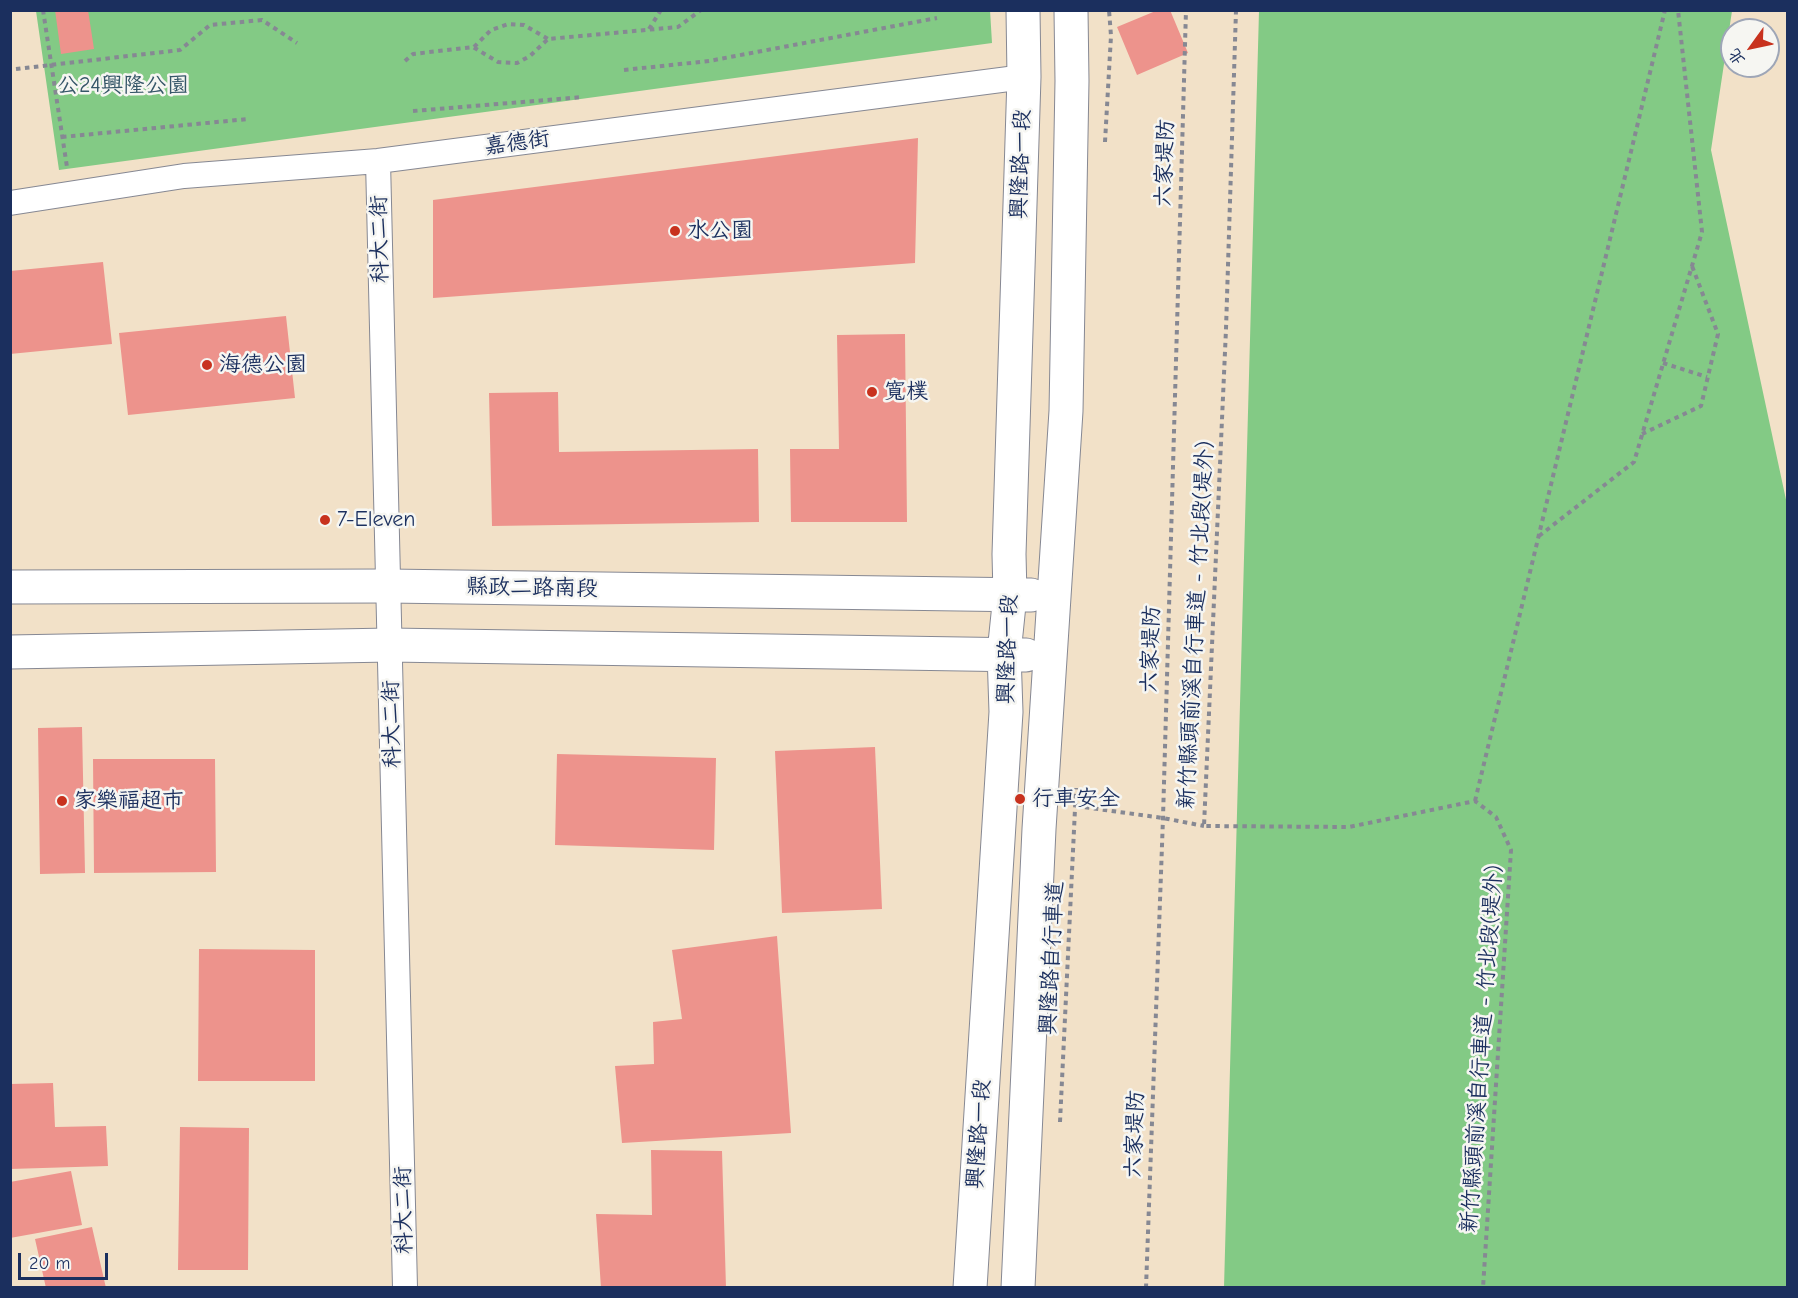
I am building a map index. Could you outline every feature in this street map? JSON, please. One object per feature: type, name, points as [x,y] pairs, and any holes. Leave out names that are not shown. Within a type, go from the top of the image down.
[{"type":"street","name":"興隆路一段","points":[[970,1287],[1006,712],[1004,653],[1010,595],[1024,77],[1023,10]]},
{"type":"street","name":"興隆路一段","points":[[1018,1287],[1039,841],[1066,411],[1072,81],[1071,10]]},
{"type":"street","name":"嘉德街","points":[[10,203],[184,176],[378,161],[1024,77]]},
{"type":"street","name":"科大二街","points":[[378,161],[405,1287]]},
{"type":"street","name":"縣政二路南段","points":[[10,587],[388,586],[1054,594]]},
{"type":"street","points":[[10,652],[390,645],[1004,653],[1050,657]]},
{"type":"path","points":[[43,10],[68,176]]},
{"type":"path","points":[[649,29],[661,10]]},
{"type":"path","points":[[405,61],[413,54],[473,47],[491,30],[508,24],[524,25],[548,39],[678,27],[701,10]]},
{"type":"path","name":"六家堤防","points":[[1146,1287],[1163,818],[1186,10]]},
{"type":"path","name":"新竹縣頭前溪自行車道 - 竹北段(堤外)","points":[[1236,10],[1226,341],[1204,826],[1349,827],[1475,801],[1496,817],[1511,850],[1483,1287]]},
{"type":"path","points":[[1475,801],[1665,10]]},
{"type":"path","points":[[1538,537],[1634,462],[1702,232],[1678,10]]},
{"type":"path","points":[[624,70],[709,61],[937,18]]},
{"type":"path","points":[[16,69],[180,50],[210,25],[262,20],[297,43]]},
{"type":"path","points":[[473,47],[498,62],[517,63],[530,56],[548,39]]},
{"type":"path","points":[[413,111],[583,97]]},
{"type":"path","points":[[62,137],[248,119]]},
{"type":"path","points":[[1642,434],[1701,406],[1718,334],[1692,266]]},
{"type":"path","points":[[1663,363],[1707,377]]},
{"type":"path","name":"興隆路自行車道","points":[[1060,1134],[1076,783]]},
{"type":"path","points":[[1076,806],[1204,826]]},
{"type":"green space","name":"公24興隆公園","points":[[990,10],[992,43],[59,170],[36,11]]},
{"type":"green space","points":[[1259,11],[1732,11],[1731,18],[1720,18],[1720,78],[1722,78],[1711,150],[1788,509],[1787,1287],[1224,1287]]},
{"type":"building","points":[[55,10],[88,10],[94,49],[61,54]]},
{"type":"building","points":[[1158,10],[1170,10],[1188,53],[1137,75],[1117,27]]},
{"type":"building","name":"水公園","points":[[918,138],[915,263],[433,298],[433,200]]},
{"type":"building","points":[[103,262],[112,344],[10,354],[10,271]]},
{"type":"building","name":"海德公園","points":[[286,316],[295,398],[128,415],[119,333]]},
{"type":"building","name":"寬樸","points":[[905,334],[907,522],[791,522],[790,449],[839,449],[837,335]]},
{"type":"building","points":[[558,392],[559,452],[758,449],[759,522],[492,526],[489,393]]},
{"type":"building","name":"家樂福超市","points":[[82,727],[85,873],[40,874],[38,728]]},
{"type":"building","points":[[875,747],[882,909],[782,913],[775,751]]},
{"type":"building","points":[[557,754],[716,758],[714,850],[555,845]]},
{"type":"building","points":[[93,759],[215,759],[216,872],[94,873]]},
{"type":"building","points":[[777,936],[791,1133],[622,1143],[615,1066],[654,1064],[653,1022],[682,1019],[672,950]]},
{"type":"building","points":[[199,949],[315,950],[315,1081],[198,1081]]},
{"type":"building","points":[[53,1083],[55,1127],[106,1126],[108,1166],[10,1169],[10,1084]]},
{"type":"building","points":[[180,1127],[249,1128],[248,1270],[178,1270]]},
{"type":"building","points":[[651,1150],[722,1151],[726,1288],[601,1288],[596,1214],[652,1215]]},
{"type":"building","points":[[71,1171],[82,1225],[10,1238],[10,1182]]},
{"type":"building","points":[[92,1227],[106,1288],[46,1288],[35,1239]]},
{"type":"place","name":"水公園","points":[[675,231]]},
{"type":"place","name":"海德公園","points":[[207,365]]},
{"type":"place","name":"寬樸","points":[[872,392]]},
{"type":"place","name":"7-Eleven","points":[[325,520]]},
{"type":"place","name":"行車安全","points":[[1020,799]]},
{"type":"place","name":"家樂福超市","points":[[62,801]]}]
